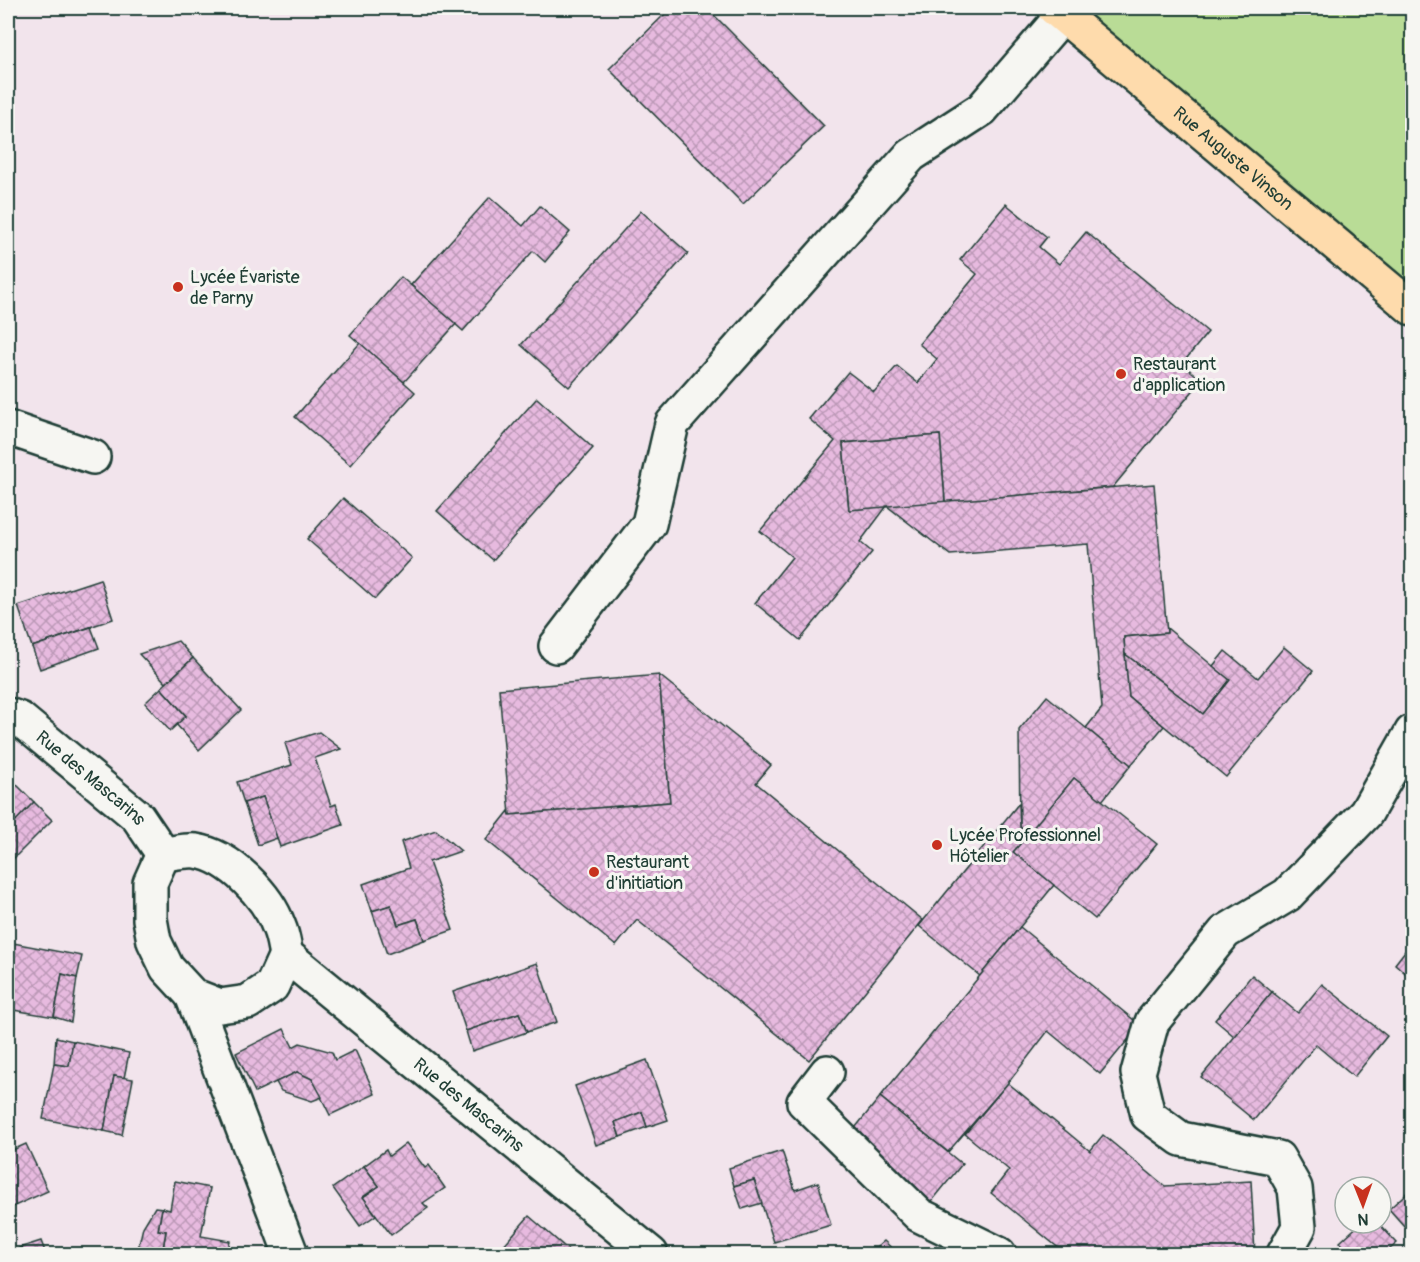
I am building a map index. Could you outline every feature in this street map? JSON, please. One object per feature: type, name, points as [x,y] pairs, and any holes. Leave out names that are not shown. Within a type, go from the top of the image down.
[{"type":"main road","name":"Rue Auguste Vinson","points":[[1058,11],[1413,308]]},
{"type":"street","points":[[556,646],[649,524],[672,424],[911,155],[982,109],[1058,11]]},
{"type":"street","points":[[8,428],[93,457]]},
{"type":"street","name":"Rue des Mascarins","points":[[8,715],[20,719],[138,817],[163,854]]},
{"type":"street","points":[[1284,1254],[1299,1227],[1295,1188],[1278,1158],[1182,1139],[1148,1115],[1138,1073],[1152,1022],[1225,932],[1287,895],[1366,813],[1413,732]]},
{"type":"street","points":[[192,995],[220,1006],[248,1002],[272,986],[286,955],[280,928],[266,901],[244,878],[219,860],[195,851],[163,854],[150,883],[150,919],[153,941],[167,968],[192,995],[291,1254]]},
{"type":"street","name":"Rue des Mascarins","points":[[286,955],[651,1254]]},
{"type":"street","points":[[827,1072],[804,1102],[919,1215],[999,1254]]},
{"type":"green space","points":[[1054,8],[1412,8],[1412,308]]},
{"type":"building","points":[[671,8],[707,8],[824,126],[743,204],[609,69]]},
{"type":"building","points":[[490,197],[523,226],[540,206],[570,232],[545,262],[533,251],[463,331],[411,285]]},
{"type":"building","points":[[1006,204],[1047,237],[1039,247],[1059,264],[1086,232],[1208,332],[1182,364],[1202,380],[1113,487],[945,502],[940,435],[843,443],[849,510],[887,506],[860,542],[872,552],[800,640],[755,603],[792,557],[760,531],[835,441],[809,419],[848,372],[874,392],[897,366],[918,383],[937,359],[919,344],[977,274],[960,260]]},
{"type":"building","points":[[641,211],[688,253],[569,387],[521,345]]},
{"type":"building","points":[[401,277],[456,324],[404,382],[350,335]]},
{"type":"building","points":[[360,343],[415,392],[350,465],[295,417]]},
{"type":"building","points":[[537,398],[593,448],[493,560],[437,511]]},
{"type":"building","points":[[940,435],[945,502],[849,510],[843,443]]},
{"type":"building","points":[[1154,484],[1167,633],[1124,637],[1129,697],[1164,726],[1131,765],[1086,728],[1102,708],[1088,544],[950,555],[887,506]]},
{"type":"building","points":[[343,498],[412,558],[375,599],[307,539]]},
{"type":"building","points":[[100,579],[113,619],[32,647],[18,606]]},
{"type":"building","points":[[91,627],[99,648],[40,669],[32,647]]},
{"type":"building","points":[[1167,628],[1230,680],[1203,714],[1125,654],[1124,637],[1167,633]]},
{"type":"building","points":[[178,641],[193,658],[166,683],[139,654]]},
{"type":"building","points":[[1284,647],[1313,671],[1226,777],[1129,697],[1125,654],[1203,714],[1230,680],[1213,666],[1225,651],[1258,678]]},
{"type":"building","points":[[193,658],[241,710],[199,750],[176,724],[186,716],[161,688]]},
{"type":"building","points":[[659,675],[670,802],[510,815],[499,689]]},
{"type":"building","points":[[659,675],[771,765],[756,783],[923,920],[809,1060],[637,920],[616,946],[486,840],[509,811],[510,815],[670,802]]},
{"type":"building","points":[[161,688],[186,716],[170,731],[145,703]]},
{"type":"building","points":[[1047,696],[1131,765],[1102,801],[1074,778],[1029,834],[1020,827],[1019,730]]},
{"type":"building","points":[[319,732],[341,749],[315,758],[331,806],[336,804],[343,825],[280,847],[263,797],[244,803],[237,782],[292,765],[285,743]]},
{"type":"building","points":[[8,776],[34,802],[8,829]]},
{"type":"building","points":[[1074,778],[1157,844],[1095,919],[1013,852]]},
{"type":"building","points":[[263,797],[277,838],[258,845],[244,803]]},
{"type":"building","points":[[34,802],[52,820],[8,864],[8,829]]},
{"type":"building","points":[[1019,803],[1020,827],[1029,834],[1013,852],[1054,885],[980,976],[919,926]]},
{"type":"building","points":[[436,830],[461,851],[429,862],[453,930],[424,940],[417,919],[398,925],[391,905],[372,911],[363,884],[409,868],[401,842]]},
{"type":"building","points":[[391,905],[398,925],[417,919],[424,940],[387,954],[372,911]]},
{"type":"building","points":[[1020,927],[1140,1025],[1100,1074],[1048,1031],[1008,1083],[948,1152],[880,1097]]},
{"type":"building","points":[[8,942],[82,956],[77,978],[62,974],[54,1017],[8,1009]]},
{"type":"building","points":[[1412,942],[1412,979],[1395,964]]},
{"type":"building","points":[[537,963],[557,1022],[527,1032],[519,1013],[466,1031],[453,992]]},
{"type":"building","points":[[62,974],[77,978],[71,1022],[54,1017]]},
{"type":"building","points":[[1252,975],[1272,992],[1235,1037],[1215,1020]]},
{"type":"building","points":[[1322,984],[1387,1036],[1354,1077],[1316,1045],[1254,1120],[1201,1077],[1272,992],[1298,1013]]},
{"type":"building","points":[[519,1013],[527,1032],[472,1051],[466,1031]]},
{"type":"building","points":[[284,1029],[293,1047],[300,1043],[332,1052],[335,1060],[355,1050],[375,1094],[330,1115],[312,1079],[297,1072],[255,1092],[236,1053]]},
{"type":"building","points":[[56,1037],[73,1041],[69,1066],[54,1064]]},
{"type":"building","points":[[73,1041],[129,1053],[124,1078],[114,1076],[104,1131],[43,1119],[54,1064],[69,1066]]},
{"type":"building","points":[[647,1060],[668,1120],[647,1127],[642,1112],[615,1122],[620,1137],[596,1145],[575,1086]]},
{"type":"building","points":[[297,1072],[312,1079],[322,1097],[312,1101],[281,1091],[276,1082]]},
{"type":"building","points":[[114,1076],[133,1079],[122,1135],[104,1131]]},
{"type":"building","points":[[1008,1083],[1090,1151],[1103,1135],[1165,1186],[1251,1181],[1255,1254],[1066,1254],[991,1193],[1009,1170],[965,1134]]},
{"type":"building","points":[[880,1097],[962,1164],[928,1206],[847,1138]]},
{"type":"building","points":[[642,1112],[647,1127],[620,1137],[615,1122]]},
{"type":"building","points":[[406,1143],[425,1168],[429,1165],[445,1188],[423,1203],[428,1208],[391,1235],[363,1197],[379,1186],[364,1166],[386,1150],[389,1156]]},
{"type":"building","points":[[26,1144],[48,1191],[10,1208],[8,1203],[8,1152]]},
{"type":"building","points":[[782,1151],[795,1190],[818,1182],[831,1225],[774,1242],[754,1180],[734,1186],[729,1168]]},
{"type":"building","points":[[364,1166],[379,1186],[363,1197],[376,1215],[360,1226],[333,1188]]},
{"type":"building","points":[[754,1180],[762,1203],[742,1209],[734,1186]]},
{"type":"building","points":[[175,1181],[210,1188],[201,1236],[230,1241],[227,1254],[162,1254],[166,1231],[158,1230],[162,1208],[170,1210]]},
{"type":"building","points":[[1412,1188],[1412,1235],[1393,1214],[1393,1205]]},
{"type":"building","points":[[155,1207],[162,1208],[158,1230],[166,1231],[162,1254],[140,1254],[138,1249],[143,1227]]},
{"type":"building","points":[[529,1216],[573,1254],[496,1254]]},
{"type":"building","points":[[1348,1235],[1389,1235],[1397,1243],[1384,1254],[1351,1254],[1340,1242]]},
{"type":"building","points":[[41,1241],[46,1254],[21,1254],[19,1248]]},
{"type":"building","points":[[884,1241],[898,1254],[869,1254]]},
{"type":"place","name":"Lycée Évariste de Parny","points":[[178,287]]},
{"type":"place","name":"Restaurant d'application","points":[[1121,374]]},
{"type":"place","name":"Lycée Professionnel Hôtelier","points":[[937,845]]},
{"type":"place","name":"Restaurant d'initiation","points":[[594,872]]}]
